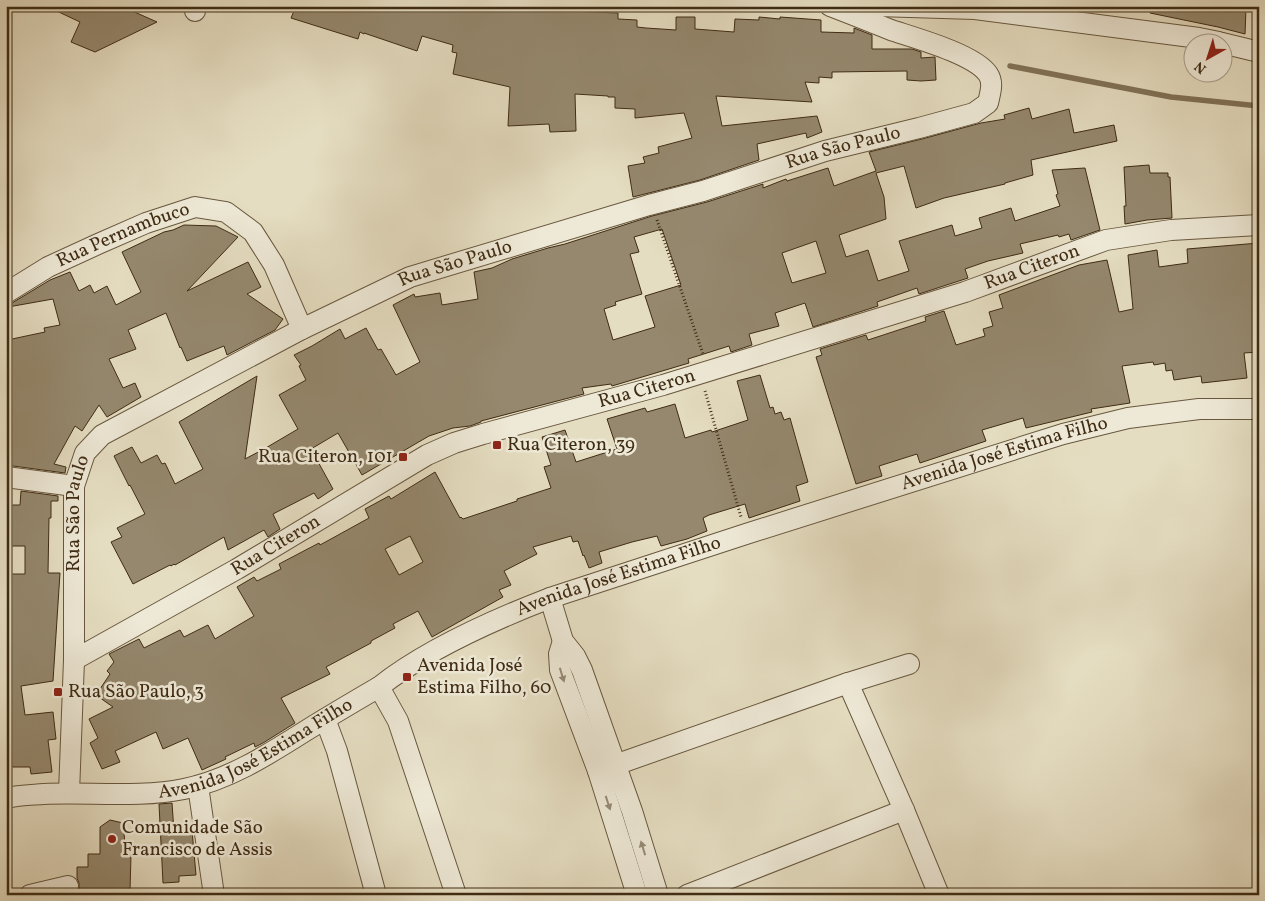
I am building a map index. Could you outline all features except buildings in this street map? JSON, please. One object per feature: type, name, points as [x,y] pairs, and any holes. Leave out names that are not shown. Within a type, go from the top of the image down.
[{"type":"street","name":"Rua São Paulo","points":[[69,793],[74,660],[74,486],[86,453],[102,435],[302,329],[410,277],[703,191],[825,151],[974,113],[988,103],[992,85],[988,74],[974,61],[928,41],[891,30],[830,6]]},
{"type":"street","points":[[877,6],[974,9],[1182,36]]},
{"type":"street","points":[[1232,46],[1259,52]]},
{"type":"street","name":"Rua Pernambuco","points":[[6,293],[48,267],[98,244],[146,223],[195,208],[226,212],[253,232],[274,265],[302,329]]},
{"type":"street","name":"Rua Citeron","points":[[74,660],[237,569],[427,456],[454,443],[663,385],[966,292],[1106,240],[1171,230],[1259,225]]},
{"type":"street","name":"Avenida José Estima Filho","points":[[6,798],[69,793],[132,794],[162,792],[198,786],[245,767],[275,750],[438,649],[521,609],[550,598],[1062,434],[1128,418],[1199,409],[1259,409]]},
{"type":"street","points":[[6,477],[74,486]]},
{"type":"street","points":[[550,598],[563,641],[575,656],[593,700],[607,768],[638,895]]},
{"type":"street","points":[[563,641],[559,654],[560,670],[573,708],[607,768],[658,895]]},
{"type":"street","points":[[607,768],[848,683],[909,664]]},
{"type":"street","points":[[848,683],[939,895]]},
{"type":"street","points":[[379,687],[398,721],[456,895]]},
{"type":"street","points":[[325,719],[337,751],[376,895]]},
{"type":"street","points":[[198,786],[214,895]]},
{"type":"street","points":[[687,895],[904,810]]},
{"type":"street","points":[[30,895],[68,886]]},
{"type":"path","points":[[651,205],[704,372],[717,430],[746,534]]},
{"type":"waterway","points":[[1010,66],[1171,97],[1259,106]]},
{"type":"place","name":"Rua Citeron, 39","points":[[497,445]]},
{"type":"place","name":"Rua Citeron, 101","points":[[403,457]]},
{"type":"place","name":"Avenida José Estima Filho, 60","points":[[407,677]]},
{"type":"place","name":"Rua São Paulo, 3","points":[[58,692]]},
{"type":"place","name":"Comunidade São Francisco de Assis","points":[[112,839]]}]
